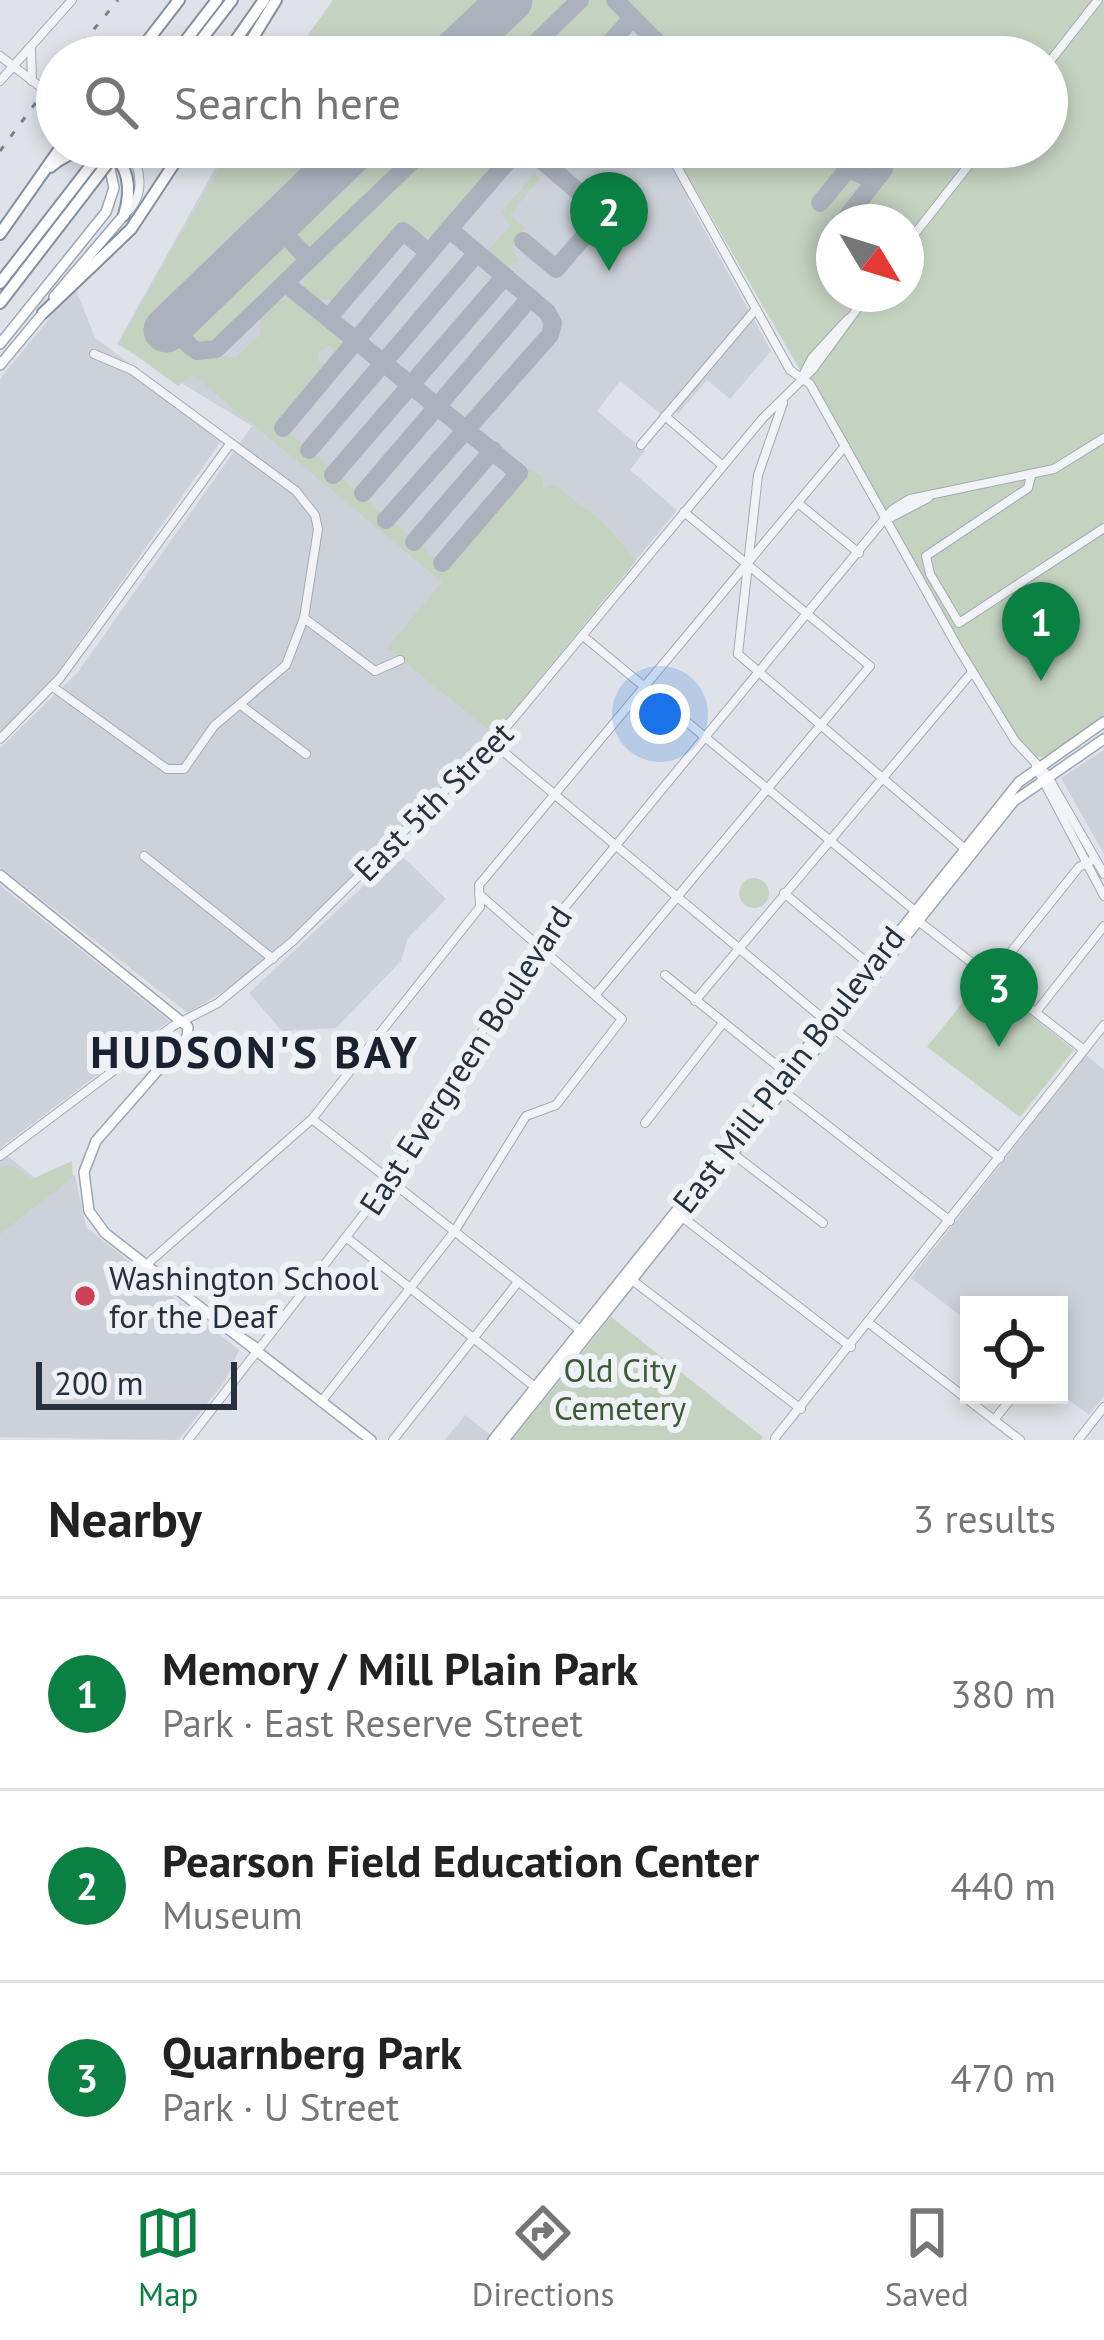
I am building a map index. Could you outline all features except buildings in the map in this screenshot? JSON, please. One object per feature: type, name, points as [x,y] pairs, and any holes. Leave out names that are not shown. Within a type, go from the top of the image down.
[{"type":"highway","points":[[151,36],[179,0]]},
{"type":"highway","points":[[189,36],[217,0]]},
{"type":"highway","points":[[204,36],[232,0]]},
{"type":"highway","points":[[239,36],[264,0]]},
{"type":"highway","points":[[254,36],[276,0]]},
{"type":"highway","points":[[0,234],[49,168]]},
{"type":"highway","points":[[0,284],[100,168]]},
{"type":"highway","points":[[124,214],[131,183],[126,168]]},
{"type":"highway","points":[[43,313],[131,229],[171,168]]},
{"type":"highway","points":[[0,303],[80,190]]},
{"type":"main road","points":[[0,344],[106,212],[115,168]]},
{"type":"main road","points":[[0,365],[124,214]]},
{"type":"main road","name":"East Mill Plain Boulevard","points":[[493,1440],[785,1072],[829,1024],[964,848],[1036,766],[1104,722]]},
{"type":"main road","name":"East Mill Plain Boulevard","points":[[504,1440],[782,1090],[870,965],[1015,801],[1104,739]]},
{"type":"main road","points":[[0,875],[185,1022],[187,1036],[102,1132],[84,1172],[85,1196],[94,1220],[370,1440]]},
{"type":"street","points":[[39,36],[72,0]]},
{"type":"street","points":[[1068,38],[1098,0]]},
{"type":"street","points":[[0,81],[34,41]]},
{"type":"street","points":[[32,82],[34,41]]},
{"type":"street","points":[[0,56],[36,85]]},
{"type":"street","points":[[0,66],[11,67]]},
{"type":"street","points":[[677,168],[790,370],[802,378],[845,446],[973,672],[1036,766],[1090,861],[1104,896]]},
{"type":"street","points":[[924,222],[966,168]]},
{"type":"street","points":[[640,445],[756,309]]},
{"type":"street","name":"East 5th Street","points":[[0,1156],[273,959],[493,743],[854,312]]},
{"type":"street","points":[[53,687],[167,769],[184,770],[214,726],[286,665],[304,618],[318,529],[315,515],[296,491],[132,370],[94,354]]},
{"type":"street","points":[[787,397],[758,475],[738,652],[758,676],[964,848]]},
{"type":"street","points":[[665,416],[723,466]]},
{"type":"street","name":"East Evergreen Boulevard","points":[[188,1440],[391,1179],[538,942],[887,520],[910,499],[1031,476],[1059,467],[1104,438]]},
{"type":"street","points":[[0,739],[53,687],[230,444]]},
{"type":"street","points":[[477,893],[845,446]]},
{"type":"street","points":[[1031,476],[1028,488],[926,556],[930,574],[963,624],[1104,529]]},
{"type":"street","points":[[799,503],[859,553]]},
{"type":"street","points":[[598,993],[870,667],[684,512]]},
{"type":"street","points":[[304,618],[375,671],[386,671],[400,660]]},
{"type":"street","points":[[583,636],[1084,1050]]},
{"type":"street","points":[[694,1001],[973,672]]},
{"type":"street","points":[[242,706],[306,754]]},
{"type":"street","points":[[493,743],[829,1024],[1000,1158]]},
{"type":"street","points":[[144,856],[273,959]]},
{"type":"street","points":[[1090,861],[1104,874]]},
{"type":"street","points":[[991,977],[1090,861]]},
{"type":"street","points":[[321,1402],[454,1232],[526,1116],[556,1106],[622,1019],[598,993],[477,893]]},
{"type":"street","points":[[146,1265],[312,1119],[480,907],[477,893]]},
{"type":"street","points":[[784,893],[870,965]]},
{"type":"street","points":[[1036,1012],[1104,926]]},
{"type":"street","points":[[665,975],[785,1072]]},
{"type":"street","points":[[645,1123],[723,1023]]},
{"type":"street","points":[[773,1439],[870,1324],[1104,1025]]},
{"type":"street","points":[[782,1090],[950,1221]]},
{"type":"street","points":[[312,1119],[581,1331]]},
{"type":"street","points":[[732,1154],[823,1223]]},
{"type":"street","points":[[682,1217],[851,1347]]},
{"type":"street","points":[[347,1238],[535,1387]]},
{"type":"street","points":[[632,1280],[801,1409]]},
{"type":"street","points":[[393,1440],[518,1282]]},
{"type":"street","points":[[870,1324],[1019,1440]]},
{"type":"street","points":[[994,1420],[1007,1404]]},
{"type":"street","points":[[1078,1440],[1104,1407]]},
{"type":"shaded area","points":[[333,0],[633,0],[660,28],[657,36],[307,36]]},
{"type":"shaded area","points":[[215,168],[683,168],[695,191],[688,200],[771,351],[730,399],[707,380],[678,414],[668,406],[661,414],[620,381],[597,411],[645,451],[630,470],[677,510],[475,757],[291,936],[237,983],[188,1013],[0,867],[0,748],[78,672],[252,426],[117,344]]},
{"type":"shaded area","points":[[75,287],[95,338],[226,434],[55,676],[0,734],[0,379]]},
{"type":"shaded area","points":[[1104,750],[1104,854],[1061,778]]},
{"type":"shaded area","points":[[399,853],[446,899],[408,938],[401,961],[336,1028],[282,1031],[249,993]]},
{"type":"shaded area","points":[[0,885],[169,1021],[0,1148]]},
{"type":"shaded area","points":[[1086,1055],[1104,1070],[1104,1396],[1089,1415],[1068,1399],[1068,1296],[960,1296],[960,1315],[911,1278]]},
{"type":"shaded area","name":"Washington School for the Deaf","points":[[0,1150],[40,1182],[75,1175],[86,1227],[239,1350],[225,1381],[178,1440],[0,1437]]},
{"type":"shaded area","points":[[465,1415],[497,1440],[445,1440]]},
{"type":"green space","points":[[333,0],[496,0],[459,36],[308,36]]},
{"type":"green space","points":[[523,0],[574,0],[536,36],[486,36]]},
{"type":"green space","points":[[588,0],[609,0],[624,19],[610,36],[550,36]]},
{"type":"green space","points":[[625,0],[1104,0],[1104,722],[1048,757],[1029,757],[1015,741],[683,168],[1068,168],[1068,36],[646,36],[656,33]]},
{"type":"green space","points":[[219,168],[321,168],[157,326],[196,356],[237,357],[260,335],[260,314],[288,296],[347,340],[337,358],[330,346],[318,352],[318,361],[331,366],[308,393],[302,391],[303,399],[294,400],[292,412],[281,411],[287,418],[281,426],[443,565],[451,558],[458,563],[455,553],[528,469],[543,477],[543,489],[554,485],[604,523],[636,561],[494,734],[387,648],[442,582],[192,374],[178,386],[119,343]]},
{"type":"green space","points":[[348,168],[397,168],[308,250],[287,227]]},
{"type":"green space","points":[[412,168],[495,168],[436,235],[419,237],[402,223],[336,300],[314,300],[303,286],[306,271]]},
{"type":"green space","points":[[534,174],[540,178],[510,215],[525,228],[511,246],[519,261],[506,268],[487,252],[510,226],[502,211]]},
{"type":"green space","points":[[277,236],[291,247],[298,263],[215,344],[195,345],[188,334],[191,318]]},
{"type":"green space","points":[[754,878],[765,882],[769,893],[765,904],[754,908],[743,904],[739,893],[743,882]]},
{"type":"green space","points":[[983,977],[1074,1050],[1020,1117],[927,1047]]},
{"type":"green space","points":[[72,1161],[73,1177],[0,1234],[0,1167],[12,1165],[32,1179]]},
{"type":"green space","name":"Old City Cemetery","points":[[611,1317],[763,1437],[761,1440],[512,1440]]},
{"type":"taxiway","points":[[543,36],[580,0]]},
{"type":"taxiway","points":[[615,0],[651,36]]},
{"type":"taxiway","points":[[616,36],[632,18]]},
{"type":"taxiway","points":[[186,310],[181,328],[187,343],[197,351],[216,349],[405,168]]},
{"type":"taxiway","points":[[449,229],[502,168]]},
{"type":"taxiway","points":[[523,241],[556,269],[592,227],[594,205],[551,168]]},
{"type":"taxiway","points":[[857,204],[883,168]]},
{"type":"taxiway","points":[[820,203],[848,169],[871,179],[880,175]]},
{"type":"taxiway","points":[[282,219],[280,229],[309,260]]},
{"type":"taxiway","points":[[283,428],[449,229],[547,312],[553,323],[550,335],[386,520]]},
{"type":"taxiway","points":[[329,317],[403,231],[428,252]]},
{"type":"taxiway","points":[[309,450],[477,253]]},
{"type":"taxiway","points":[[333,475],[505,276]]},
{"type":"taxiway","points":[[285,283],[519,473],[442,563]]},
{"type":"taxiway","points":[[363,493],[530,298]]},
{"type":"taxiway","points":[[414,542],[493,450]]},
{"type":"runway","points":[[472,36],[510,0]]},
{"type":"runway","points":[[166,330],[334,168]]},
{"type":"railway","points":[[88,36],[118,0]]},
{"type":"railway","points":[[0,151],[36,102]]},
{"type":"place","name":"Pearson Field Education Center","points":[[609,271]]},
{"type":"place","name":"Memory / Mill Plain Park","points":[[1041,681]]},
{"type":"place","name":"Quarnberg Park","points":[[999,1047]]},
{"type":"place","name":"Washington School for the Deaf","points":[[85,1296]]},
{"type":"district","name":"HUDSON'S BAY","points":[[255,1051]]}]
